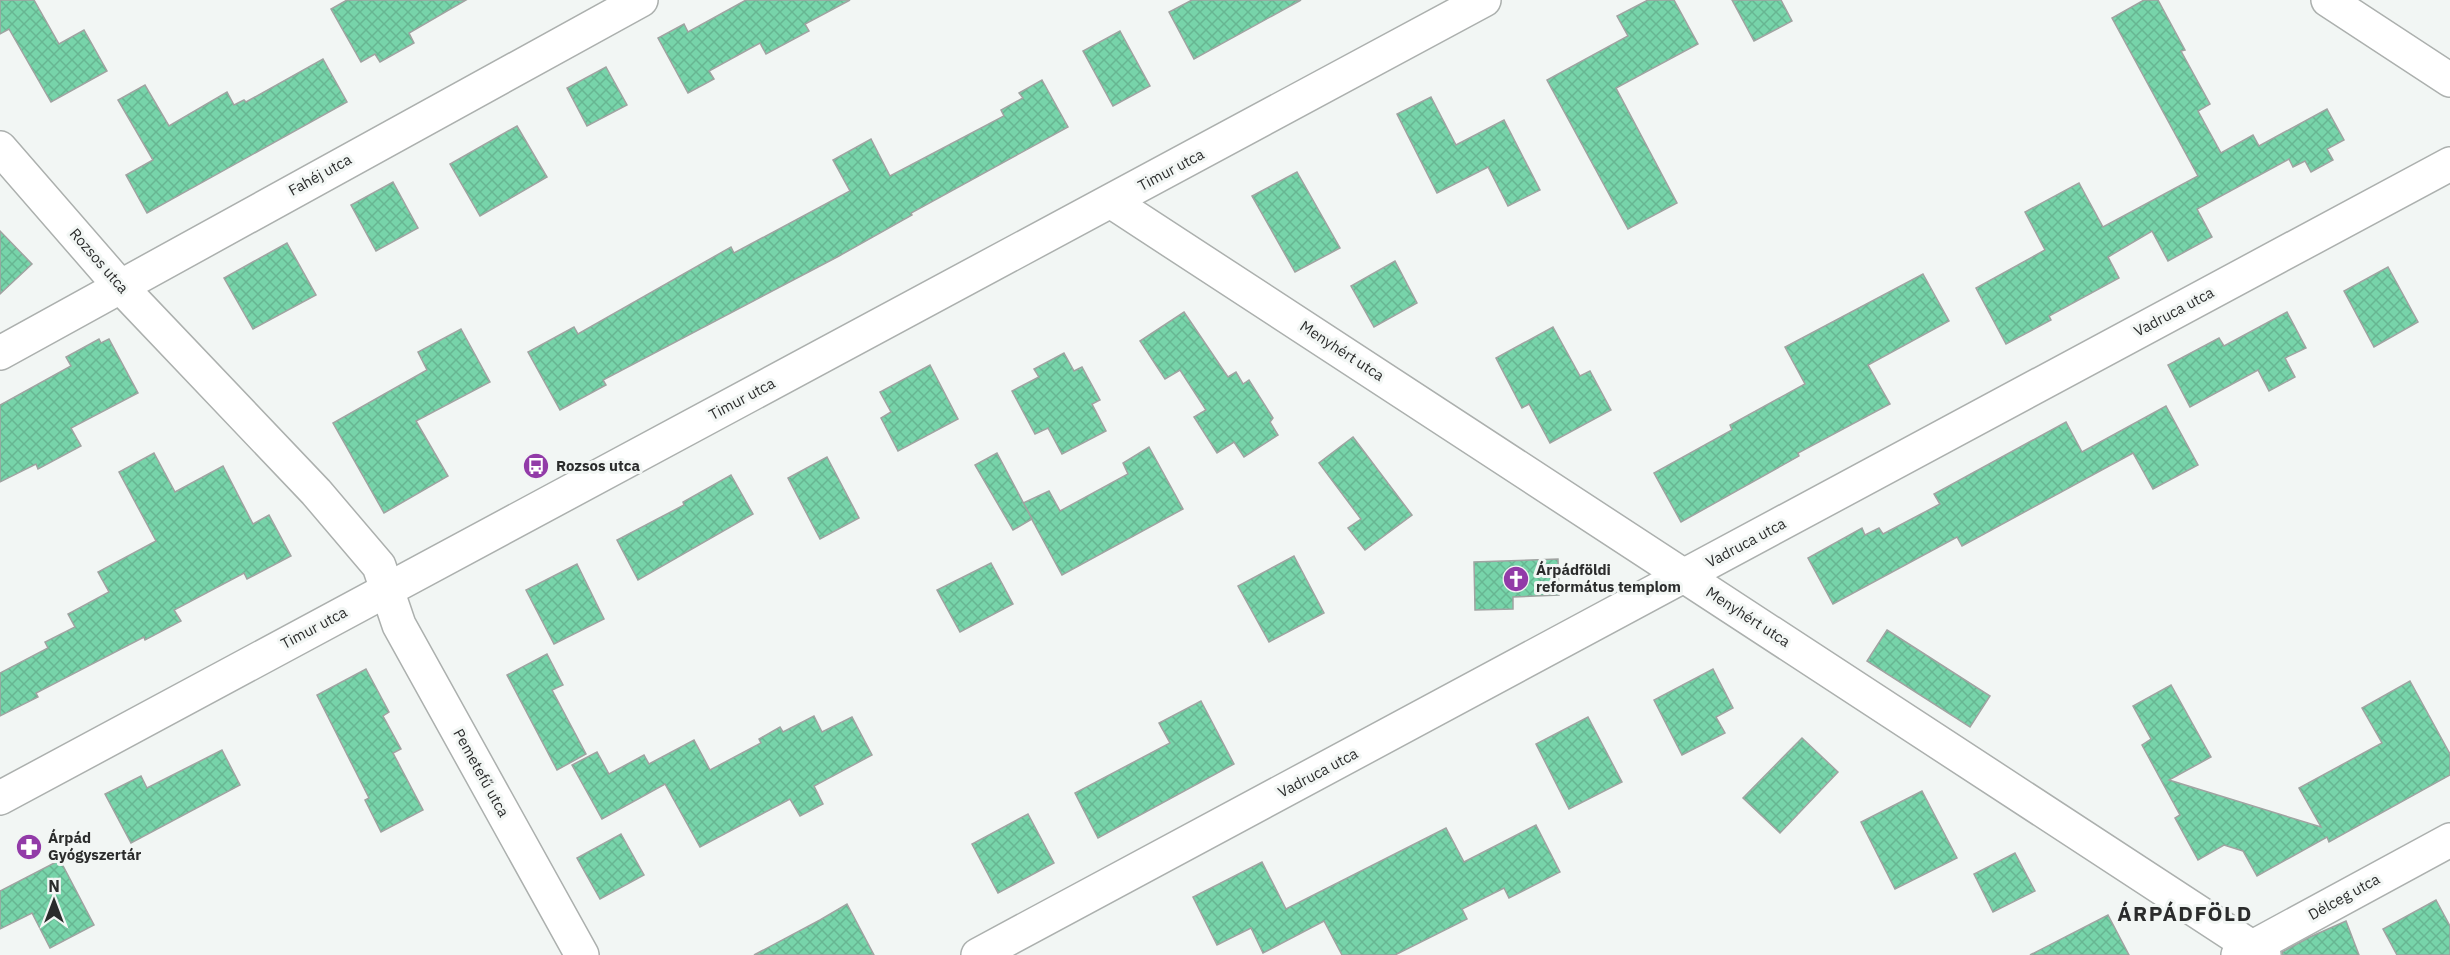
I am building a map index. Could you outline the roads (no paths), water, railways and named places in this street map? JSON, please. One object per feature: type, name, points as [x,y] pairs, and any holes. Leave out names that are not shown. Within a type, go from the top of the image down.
[{"type":"street","name":"Fahéj utca","points":[[0,353],[119,285],[641,0]]},
{"type":"street","name":"Timur utca","points":[[0,798],[1484,0]]},
{"type":"street","points":[[2328,0],[2450,80]]},
{"type":"street","name":"Rozsos utca","points":[[0,148],[119,285],[316,492],[379,566],[387,589]]},
{"type":"street","name":"Vadruca utca","points":[[978,955],[2450,164]]},
{"type":"street","name":"Menyhért utca","points":[[1112,202],[1685,576],[2251,952]]},
{"type":"street","name":"Pemetefű utca","points":[[387,589],[399,625],[582,955]]},
{"type":"street","name":"Délceg utca","points":[[2251,952],[2450,840]]},
{"type":"place","name":"Rozsos utca","points":[[536,466]]},
{"type":"place","name":"Árpádföldi református templom","points":[[1516,579]]},
{"type":"place","name":"Árpád Gyógyszertár","points":[[29,847]]},
{"type":"district","name":"ÁRPÁDFÖLD","points":[[2185,914]]}]
